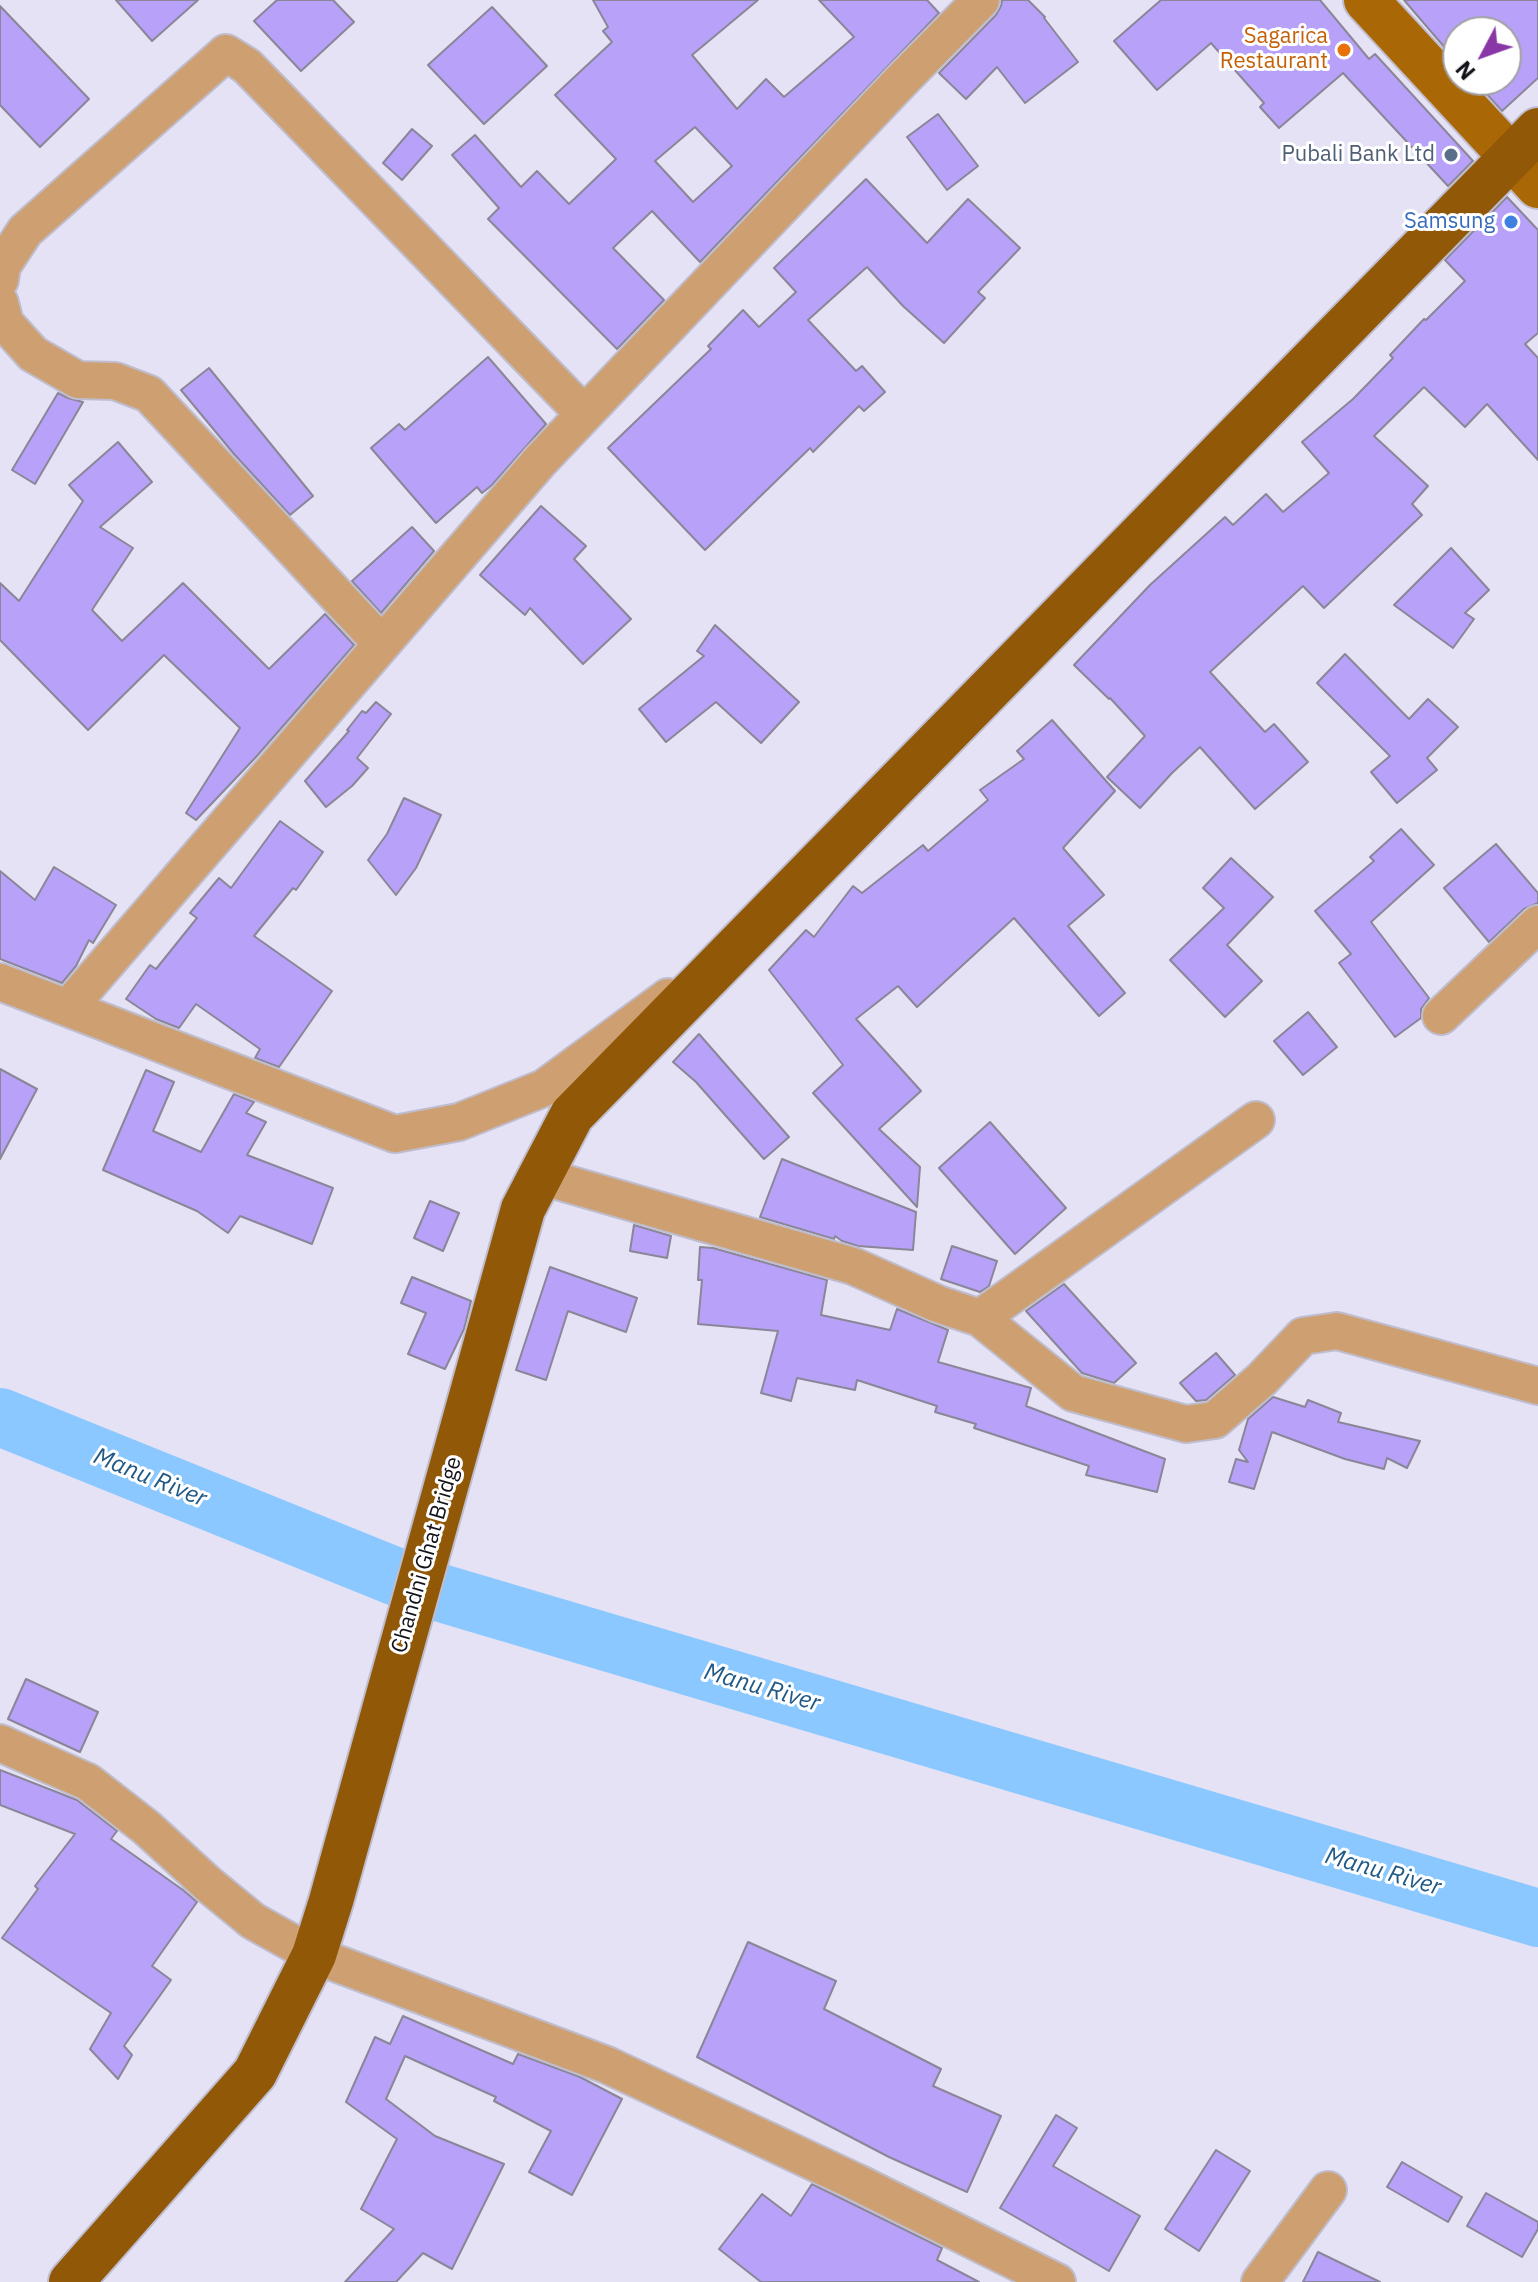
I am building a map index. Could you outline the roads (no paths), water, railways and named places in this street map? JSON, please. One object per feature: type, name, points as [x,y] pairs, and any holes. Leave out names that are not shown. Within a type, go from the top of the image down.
[{"type":"highway","name":"Chandni Ghat Bridge","points":[[71,2282],[255,2073],[314,1955],[532,1193],[572,1115],[740,943],[1529,157]]},
{"type":"main road","points":[[1366,0],[1529,157]]},
{"type":"street","points":[[68,1008],[540,461],[981,0]]},
{"type":"street","points":[[0,280],[2,266],[25,231],[226,53],[247,66],[584,414]]},
{"type":"street","points":[[0,303],[5,323],[33,354],[78,380],[115,381],[149,394],[382,644]]},
{"type":"street","points":[[1441,1016],[1538,924]]},
{"type":"street","points":[[0,982],[395,1134],[459,1122],[544,1088],[740,943]]},
{"type":"street","points":[[980,1318],[1256,1120]]},
{"type":"street","points":[[532,1193],[853,1266],[938,1304],[980,1318],[1073,1393],[1186,1424],[1215,1420],[1262,1379],[1303,1336],[1337,1331],[1538,1386]]},
{"type":"street","points":[[0,1743],[88,1782],[147,1828],[253,1921],[314,1955],[607,2065],[858,2183],[1057,2282]]},
{"type":"street","points":[[1260,2282],[1328,2190]]},
{"type":"waterway","name":"Manu River","points":[[0,1417],[424,1588],[1538,1918]]},
{"type":"place","name":"Sagarica Restaurant","points":[[1344,50]]},
{"type":"place","name":"Pubali Bank Ltd","points":[[1451,155]]},
{"type":"place","name":"Samsung","points":[[1511,222]]}]
